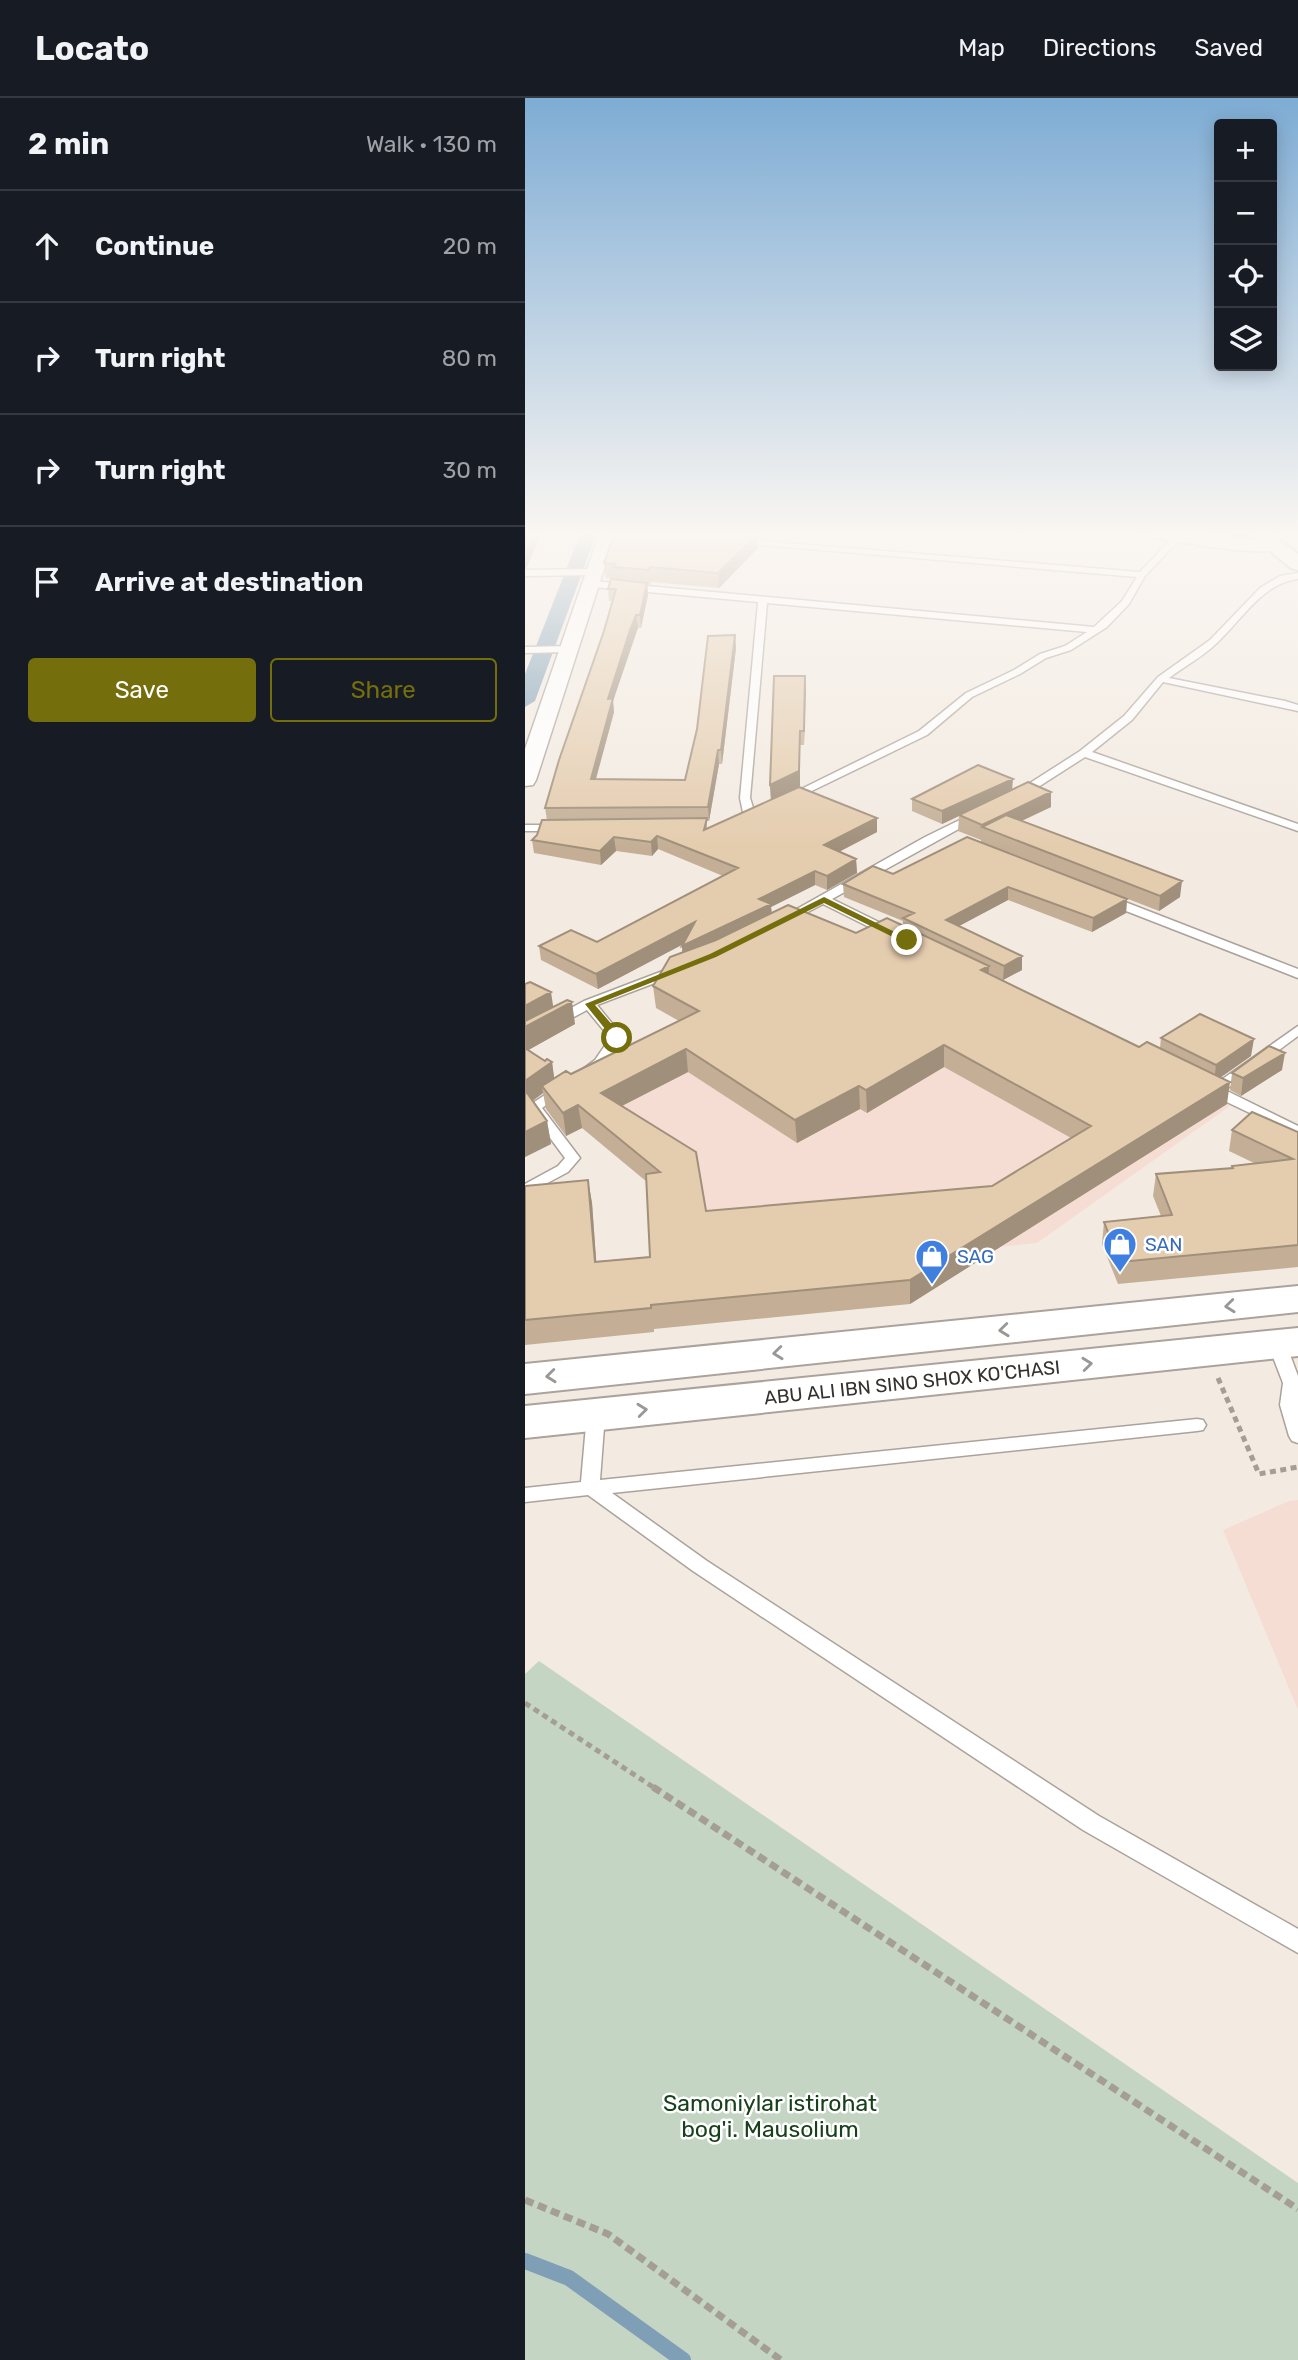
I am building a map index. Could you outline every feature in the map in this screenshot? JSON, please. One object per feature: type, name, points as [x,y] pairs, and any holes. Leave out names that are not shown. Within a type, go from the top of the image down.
[{"type":"main road","points":[[525,1379],[1298,1299]]},
{"type":"main road","name":"ABU ALI IBN SINO SHOX KO'CHASI","points":[[525,1422],[1288,1343]]},
{"type":"street","points":[[525,780],[571,638]]},
{"type":"lane","points":[[760,638],[745,820],[761,812]]},
{"type":"lane","points":[[783,801],[923,733],[969,695],[1017,672],[1042,656],[1068,648],[1084,638]]},
{"type":"lane","points":[[1009,801],[1084,753],[1128,718],[1161,679],[1217,638]]},
{"type":"lane","points":[[525,650],[567,649]]},
{"type":"lane","points":[[1161,679],[1215,691],[1250,694],[1298,708]]},
{"type":"lane","points":[[1084,753],[1298,828]]},
{"type":"lane","points":[[775,925],[824,900],[939,832],[986,811]]},
{"type":"lane","points":[[525,828],[578,828]]},
{"type":"lane","points":[[939,832],[952,837]]},
{"type":"lane","points":[[1093,893],[1298,974]]},
{"type":"lane","points":[[824,900],[907,940]]},
{"type":"lane","points":[[525,1039],[589,1004],[688,965]]},
{"type":"lane","points":[[525,1190],[563,1169],[573,1158],[534,1107],[600,1063],[617,1038],[589,1004]]},
{"type":"lane","points":[[1298,1030],[1209,1088],[1298,1132]]},
{"type":"lane","points":[[1288,1343],[1298,1436]]},
{"type":"lane","points":[[590,1487],[596,1414]]},
{"type":"lane","points":[[525,1495],[1197,1424]]},
{"type":"lane","points":[[590,1487],[700,1566],[1091,1823],[1298,1942]]},
{"type":"path","points":[[1206,1351],[1259,1474],[1298,1467]]},
{"type":"path","points":[[525,1703],[1298,2209]]},
{"type":"path","points":[[525,2200],[608,2234],[781,2360]]},
{"type":"shaded area","points":[[907,940],[1230,1106],[1037,1243],[683,1279],[676,1176],[579,1106]]},
{"type":"shaded area","points":[[1298,1500],[1298,1710],[1223,1530],[1289,1501]]},
{"type":"green space","name":"Samoniylar istirohat bog'i. Mausolium","points":[[539,1661],[1298,2183],[1298,2360],[525,2360],[525,1674]]},
{"type":"building","points":[[602,638],[628,638],[608,699],[613,698],[591,779],[685,780],[697,729],[708,638],[735,638],[721,750],[718,750],[708,807],[545,808]]},
{"type":"building","points":[[774,676],[805,676],[804,731],[800,731],[799,771],[770,785]]},
{"type":"building","points":[[978,765],[1013,779],[942,811],[912,799]]},
{"type":"building","points":[[1028,782],[1051,792],[982,825],[959,815]]},
{"type":"building","points":[[799,787],[877,818],[824,845],[856,859],[827,876],[815,871],[759,899],[771,904],[682,946],[695,922],[596,974],[539,946],[571,930],[597,942],[738,868],[657,836],[651,842],[614,837],[600,851],[532,840],[537,835],[542,820],[707,818],[704,830]]},
{"type":"building","points":[[1006,815],[1182,881],[1160,896],[982,827]]},
{"type":"building","points":[[967,837],[1127,899],[1093,918],[1008,887],[946,920],[1022,956],[1004,966],[903,918],[914,913],[843,884],[873,866],[893,874]]},
{"type":"building","points":[[788,905],[856,933],[887,918],[989,966],[981,970],[1139,1047],[1147,1042],[1230,1082],[910,1280],[525,1320],[525,1186],[588,1180],[595,1262],[650,1257],[646,1174],[660,1172],[578,1105],[563,1113],[542,1086],[566,1071],[571,1074],[699,1011],[653,986],[670,957],[716,940]],"holes":[[[944,1045],[1091,1126],[992,1186],[706,1211],[696,1152],[601,1093],[686,1049],[795,1120],[859,1086],[866,1090]]]},
{"type":"building","points":[[530,982],[551,992],[525,1006],[525,984]]},
{"type":"building","points":[[567,1000],[572,1002],[525,1027],[525,1021]]},
{"type":"building","points":[[1200,1014],[1254,1039],[1216,1065],[1161,1038]]},
{"type":"building","points":[[1269,1046],[1285,1053],[1243,1078],[1232,1073]]},
{"type":"building","points":[[525,1048],[545,1061],[547,1059],[552,1062],[525,1081]]},
{"type":"building","points":[[525,1090],[547,1121],[525,1132]]},
{"type":"building","points":[[1252,1112],[1298,1132],[1298,1245],[1120,1262],[1104,1222],[1172,1215],[1156,1174],[1233,1168],[1232,1166],[1293,1159],[1232,1130]]},
{"type":"waterway","points":[[525,701],[547,638]]},
{"type":"waterway","points":[[525,2261],[569,2278],[683,2360]]},
{"type":"place","name":"SAN","points":[[1120,1274]]},
{"type":"place","name":"SAG","points":[[932,1286]]},
{"type":"route","points":[[617,1038],[589,1004],[713,956],[824,900],[907,940]]}]
